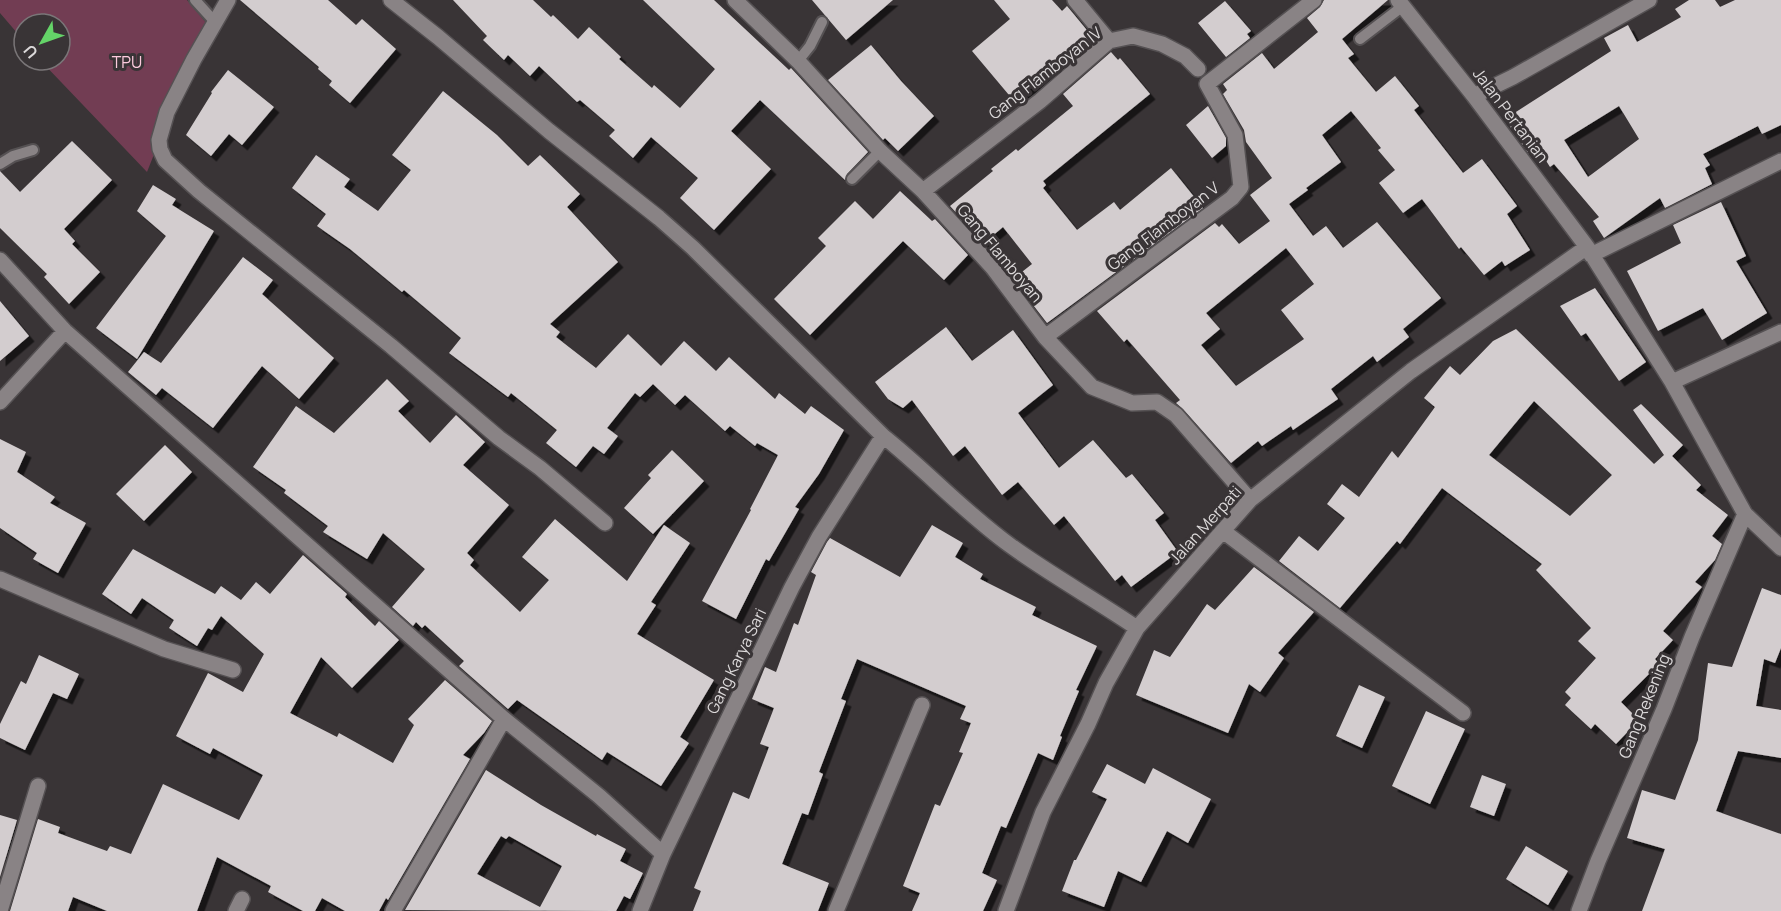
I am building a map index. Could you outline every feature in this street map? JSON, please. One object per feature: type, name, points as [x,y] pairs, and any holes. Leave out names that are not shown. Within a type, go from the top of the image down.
[{"type":"street","points":[[228,0],[164,121],[159,140],[165,160],[199,191],[605,523]]},
{"type":"street","points":[[391,0],[693,248],[883,436],[912,459],[943,490],[1011,546],[1137,628]]},
{"type":"street","name":"Gang Flamboyan","points":[[735,0],[798,61],[880,151],[923,191],[993,268],[1045,337],[1092,387],[1132,403],[1157,402],[1176,415],[1250,500]]},
{"type":"street","points":[[1075,0],[1110,41]]},
{"type":"street","name":"Gang Flamboyan V","points":[[1045,337],[1232,198],[1241,187],[1234,135],[1207,84],[1314,0]]},
{"type":"street","points":[[1474,96],[1513,77],[1649,0]]},
{"type":"street","name":"Jalan Pertanian","points":[[1400,3],[1474,96],[1589,251],[1672,382],[1745,514],[1781,548]]},
{"type":"street","name":"Gang Flamboyan IV","points":[[923,191],[1040,101],[1110,41],[1133,36],[1162,44],[1185,56],[1198,69]]},
{"type":"street","name":"Jalan Merpati","points":[[1006,911],[1043,812],[1088,724],[1106,683],[1137,628],[1250,500],[1411,371],[1589,251],[1781,161]]},
{"type":"street","points":[[0,260],[65,331],[504,719],[599,796],[663,854]]},
{"type":"street","points":[[0,402],[65,331]]},
{"type":"street","points":[[1672,382],[1781,332]]},
{"type":"street","name":"Gang Karya Sari","points":[[640,911],[663,854],[792,587],[819,537],[883,436]]},
{"type":"street","name":"Gang Rekening","points":[[1579,911],[1745,514]]},
{"type":"street","points":[[1223,531],[1463,713]]},
{"type":"street","points":[[0,579],[165,649],[233,670]]},
{"type":"street","points":[[836,911],[922,705]]},
{"type":"street","points":[[393,911],[504,719]]},
{"type":"street","points":[[0,911],[38,786]]},
{"type":"lane","points":[[195,0],[215,22]]},
{"type":"lane","points":[[1360,39],[1400,3]]},
{"type":"lane","points":[[798,61],[810,46],[822,22]]},
{"type":"lane","points":[[0,164],[13,156],[33,150]]},
{"type":"lane","points":[[852,179],[880,151]]},
{"type":"green space","name":"TPU","points":[[0,0],[187,0],[213,31],[168,119],[147,172],[51,72],[72,72],[72,12],[12,12],[12,27],[0,13]]},
{"type":"building","points":[[240,0],[328,0],[356,25],[362,19],[396,49],[350,103],[329,85],[332,81],[318,69],[319,67]]},
{"type":"building","points":[[453,0],[533,0],[578,39],[589,27],[621,57],[619,59],[652,88],[654,85],[680,108],[715,69],[643,0],[714,0],[789,70],[791,68],[868,152],[847,174],[845,180],[760,100],[731,131],[771,169],[714,230],[680,198],[698,178],[651,137],[633,158],[609,136],[615,130],[580,100],[577,102],[539,66],[530,76],[508,55],[504,60],[483,40],[487,36]]},
{"type":"building","points":[[812,0],[893,0],[846,40]]},
{"type":"building","points":[[994,0],[1052,0],[1062,11],[1067,6],[1095,40],[1050,79],[1046,74],[1014,101],[972,51],[1010,19]]},
{"type":"building","points":[[1324,0],[1388,0],[1342,39],[1354,54],[1348,58],[1376,92],[1395,76],[1419,106],[1414,110],[1463,173],[1482,159],[1517,206],[1507,214],[1530,250],[1505,266],[1502,261],[1484,275],[1461,247],[1459,249],[1422,199],[1403,213],[1379,183],[1395,170],[1378,150],[1381,148],[1351,111],[1322,135],[1341,162],[1289,204],[1313,236],[1326,226],[1343,248],[1377,222],[1441,298],[1403,329],[1409,337],[1377,362],[1373,356],[1331,389],[1338,399],[1293,430],[1291,426],[1262,446],[1258,441],[1231,463],[1176,403],[1180,400],[1127,339],[1124,342],[1097,311],[1215,223],[1219,227],[1222,224],[1239,244],[1270,221],[1250,195],[1272,178],[1246,142],[1244,130],[1223,94],[1227,90],[1223,84],[1262,53],[1274,69],[1318,32],[1307,18],[1320,7]],"holes":[[[1286,248],[1314,284],[1281,310],[1304,339],[1236,386],[1201,345],[1220,329],[1206,313]]]},
{"type":"building","points":[[1689,0],[1715,0],[1720,7],[1735,0],[1781,0],[1781,125],[1762,134],[1758,126],[1703,154],[1710,165],[1705,168],[1712,184],[1665,208],[1660,198],[1604,238],[1593,221],[1599,217],[1554,164],[1550,167],[1538,148],[1529,154],[1505,119],[1611,51],[1604,38],[1628,25],[1637,42],[1681,17],[1675,9]],"holes":[[[1619,106],[1639,139],[1588,177],[1564,140]]]},
{"type":"building","points":[[1225,1],[1251,31],[1247,34],[1250,38],[1226,57],[1198,23]]},
{"type":"building","points":[[871,45],[934,116],[898,151],[885,138],[883,140],[828,80]]},
{"type":"building","points":[[1111,52],[1118,60],[1120,58],[1150,94],[1043,181],[1046,185],[1043,188],[1077,230],[1114,202],[1120,210],[1171,168],[1203,208],[1047,323],[1013,279],[1032,264],[1003,227],[984,243],[950,206],[993,171],[991,169],[1016,149],[1018,151],[1073,106],[1063,94]]},
{"type":"building","points":[[228,70],[274,107],[242,145],[229,134],[211,156],[186,135],[211,92]]},
{"type":"building","points":[[443,91],[497,135],[528,166],[540,155],[580,194],[567,207],[618,262],[550,324],[560,332],[556,337],[596,368],[628,334],[661,366],[684,341],[716,371],[729,357],[775,399],[779,393],[805,414],[811,406],[844,430],[819,474],[795,507],[799,509],[769,561],[766,559],[736,619],[702,601],[778,455],[757,443],[755,446],[730,426],[725,431],[685,395],[675,405],[653,384],[640,397],[635,393],[607,428],[618,436],[604,454],[593,446],[576,467],[546,443],[557,430],[511,393],[508,397],[449,353],[461,338],[404,290],[402,292],[350,249],[317,226],[326,214],[292,188],[316,155],[350,179],[344,187],[378,211],[411,170],[392,155]]},
{"type":"building","points":[[1208,106],[1226,138],[1226,146],[1212,158],[1186,125]]},
{"type":"building","points":[[72,141],[112,180],[64,229],[75,241],[72,244],[100,272],[69,304],[44,277],[47,274],[0,228],[0,171],[20,192]]},
{"type":"building","points":[[153,185],[176,199],[172,205],[214,231],[137,359],[96,328],[166,236],[137,211]]},
{"type":"building","points":[[900,191],[932,221],[935,219],[968,255],[944,280],[903,241],[810,335],[774,299],[826,246],[818,238],[855,201],[873,219]]},
{"type":"building","points":[[1721,202],[1746,256],[1736,261],[1767,313],[1722,340],[1703,308],[1658,331],[1627,271],[1681,243],[1673,225]]},
{"type":"building","points":[[243,257],[273,280],[262,294],[334,358],[299,399],[262,366],[213,428],[162,388],[156,395],[128,372],[144,352],[161,363]]},
{"type":"building","points":[[1595,288],[1646,362],[1619,381],[1586,333],[1581,336],[1560,306]]},
{"type":"building","points":[[0,301],[29,336],[0,361]]},
{"type":"building","points":[[946,327],[972,361],[1013,330],[1053,385],[1018,413],[1059,468],[1093,440],[1126,478],[1132,474],[1164,513],[1155,520],[1178,552],[1131,587],[1122,575],[1115,581],[1064,516],[1054,525],[1018,482],[1002,495],[965,446],[953,456],[912,400],[903,408],[888,399],[875,382]]},
{"type":"building","points":[[1516,329],[1654,464],[1664,455],[1633,410],[1641,404],[1683,445],[1672,456],[1701,485],[1696,490],[1728,515],[1712,536],[1722,544],[1715,560],[1695,582],[1702,587],[1663,631],[1673,640],[1655,659],[1659,664],[1621,702],[1639,720],[1616,744],[1595,724],[1591,729],[1565,705],[1571,698],[1565,692],[1596,658],[1578,641],[1591,628],[1536,570],[1542,564],[1442,488],[1400,544],[1397,541],[1340,608],[1279,561],[1299,536],[1318,551],[1345,518],[1327,504],[1342,484],[1359,497],[1392,451],[1398,458],[1435,407],[1424,398],[1450,366],[1460,375],[1493,341]],"holes":[[[1534,401],[1612,475],[1570,516],[1489,455]]]},
{"type":"building","points":[[387,379],[409,401],[398,411],[430,443],[456,415],[485,442],[463,465],[509,505],[467,553],[474,560],[470,565],[520,612],[549,580],[522,557],[555,519],[627,581],[664,525],[690,543],[651,602],[656,605],[637,634],[714,680],[680,737],[689,743],[661,786],[607,752],[602,760],[517,700],[508,709],[459,666],[464,661],[425,625],[422,628],[416,622],[413,626],[392,607],[425,569],[383,533],[367,559],[323,532],[328,526],[284,493],[286,490],[253,467],[296,406],[334,433]]},
{"type":"building","points":[[0,439],[26,452],[17,472],[55,497],[50,503],[86,523],[58,573],[33,559],[37,553],[0,528]]},
{"type":"building","points":[[165,445],[192,472],[144,521],[116,494]]},
{"type":"building","points":[[672,450],[704,481],[653,534],[624,508],[651,478],[648,475]]},
{"type":"building","points":[[932,525],[963,543],[955,557],[983,574],[980,579],[1036,607],[1032,615],[1097,646],[1076,690],[1079,691],[1060,736],[1062,737],[1053,760],[1038,753],[1006,828],[1001,826],[982,873],[997,880],[983,911],[912,911],[920,893],[903,886],[935,804],[940,806],[963,753],[959,752],[971,723],[960,719],[966,706],[857,659],[841,699],[846,701],[819,772],[823,774],[808,815],[802,813],[782,864],[829,883],[818,911],[693,911],[701,891],[694,888],[733,792],[749,799],[769,747],[760,744],[774,708],[752,699],[765,667],[776,672],[794,623],[798,625],[816,575],[811,572],[827,542],[830,538],[900,577]]},
{"type":"building","points":[[133,549],[215,594],[221,586],[241,600],[256,582],[270,594],[303,555],[347,594],[345,597],[375,626],[379,621],[399,640],[352,688],[321,657],[290,713],[337,737],[339,733],[393,763],[414,725],[408,719],[445,680],[492,721],[463,755],[470,759],[388,900],[386,898],[379,911],[345,911],[322,898],[315,911],[303,911],[268,892],[271,886],[217,857],[197,911],[107,911],[73,897],[68,911],[10,911],[38,819],[60,827],[58,833],[107,851],[110,846],[131,854],[163,784],[239,820],[263,775],[213,748],[210,754],[176,736],[208,673],[243,692],[264,654],[221,616],[212,630],[208,628],[197,646],[169,628],[174,620],[142,598],[131,614],[102,594]]},
{"type":"building","points":[[1254,567],[1314,612],[1278,653],[1284,658],[1260,692],[1249,684],[1228,733],[1136,695],[1154,650],[1170,657],[1207,604],[1215,610]]},
{"type":"building","points":[[1762,588],[1781,595],[1781,648],[1775,663],[1764,659],[1756,706],[1781,710],[1781,758],[1738,751],[1716,811],[1781,834],[1781,911],[1642,911],[1665,849],[1627,838],[1642,790],[1675,800],[1698,740],[1708,663],[1732,667]]},
{"type":"building","points":[[39,655],[79,674],[67,699],[53,693],[25,750],[0,738],[0,724],[21,681],[26,684]]},
{"type":"building","points":[[1359,685],[1385,697],[1362,748],[1336,736]]},
{"type":"building","points":[[1426,711],[1465,729],[1430,804],[1392,786]]},
{"type":"building","points":[[1107,764],[1145,784],[1153,768],[1211,799],[1188,843],[1167,831],[1141,882],[1118,871],[1104,907],[1062,891],[1074,860],[1107,799],[1092,792]]},
{"type":"building","points":[[486,770],[541,805],[596,836],[597,834],[626,849],[620,861],[643,873],[630,899],[624,896],[616,911],[405,910]],"holes":[[[501,836],[506,839],[509,836],[562,866],[540,907],[477,874]]]},
{"type":"building","points":[[1482,775],[1506,784],[1494,816],[1470,807]]},
{"type":"building","points":[[0,815],[17,820],[0,877]]},
{"type":"building","points":[[1526,846],[1568,871],[1548,905],[1506,879]]}]
